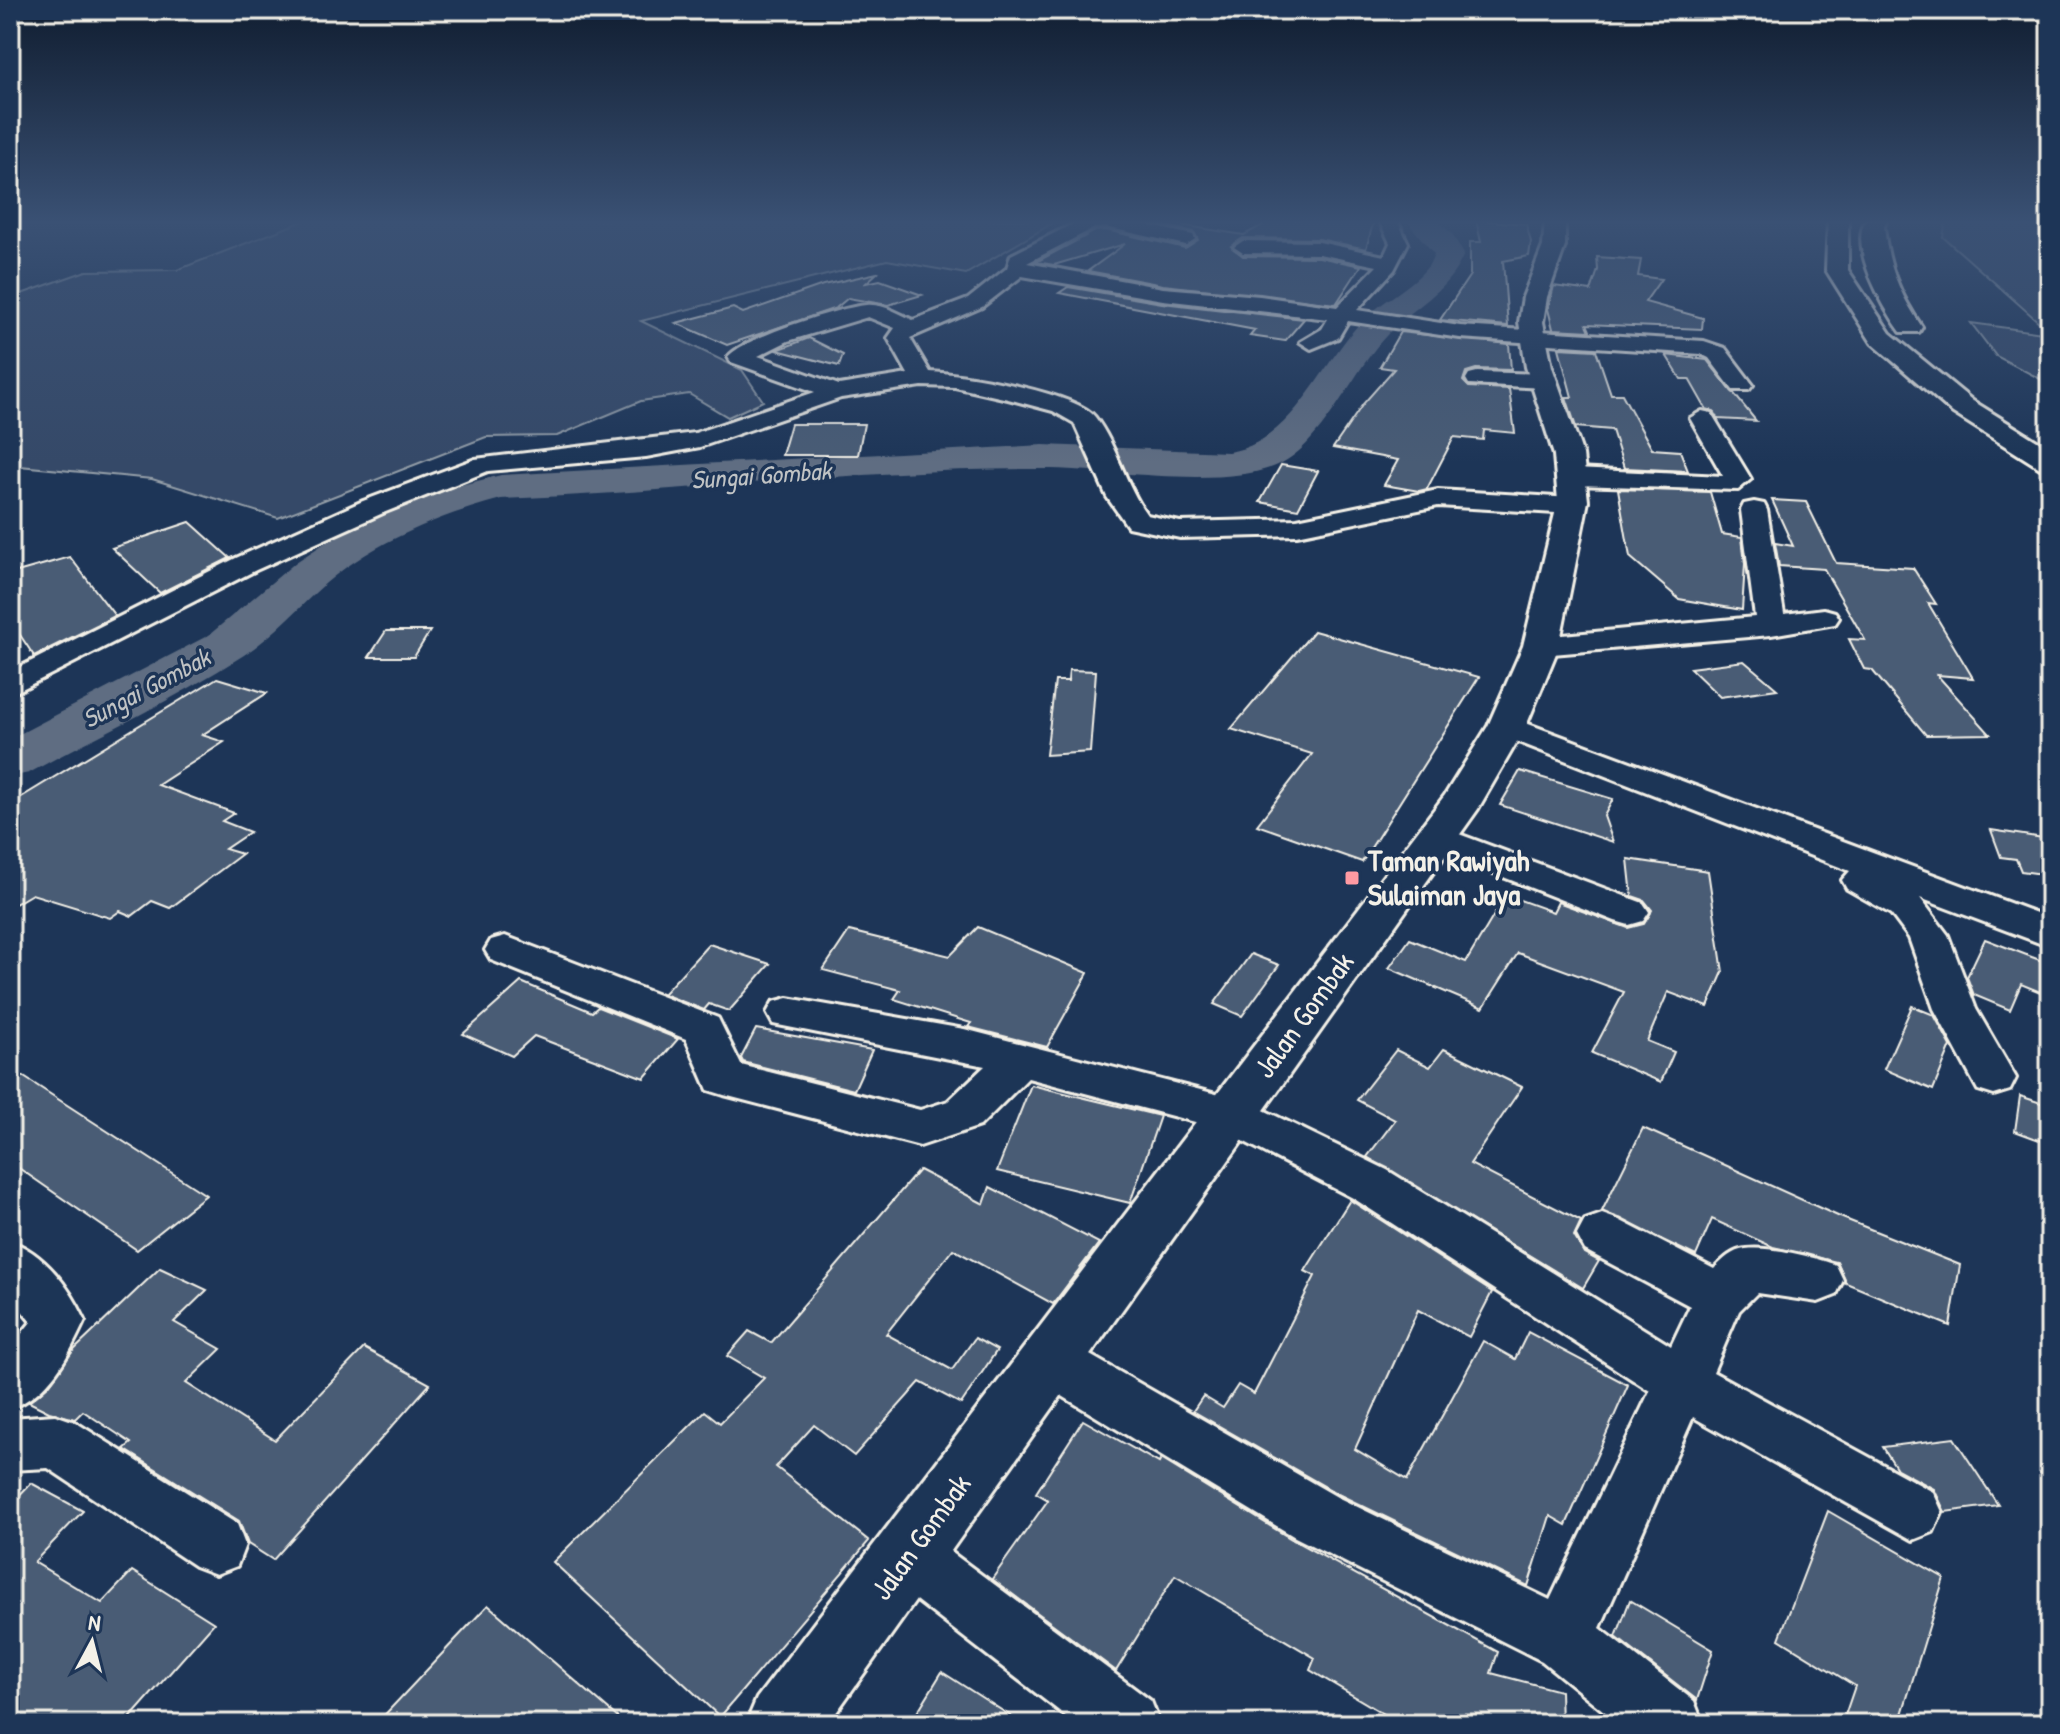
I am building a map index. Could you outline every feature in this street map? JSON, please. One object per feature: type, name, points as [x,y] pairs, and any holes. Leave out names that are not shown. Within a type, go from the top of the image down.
[{"type":"main road","name":"Jalan Gombak","points":[[783,1724],[1463,800],[1507,726],[1541,646],[1574,492],[1530,317],[1535,301]]},
{"type":"main road","points":[[1857,301],[1881,338],[1963,407],[2050,462]]},
{"type":"main road","points":[[1890,301],[1950,367],[2050,436]]},
{"type":"street","points":[[922,379],[899,338],[900,333],[978,301]]},
{"type":"street","points":[[1245,301],[1408,324],[1539,360]]},
{"type":"street","points":[[1311,342],[1330,333],[1340,313],[1351,301]]},
{"type":"street","points":[[837,392],[739,357],[780,336],[867,311],[877,312],[911,327]]},
{"type":"street","points":[[1477,379],[1539,360],[1704,348],[1717,353],[1741,385]]},
{"type":"street","points":[[10,685],[246,564],[373,507],[484,464],[646,449],[700,440],[837,392],[922,379],[955,380],[1061,406],[1084,419],[1120,497],[1138,521],[1180,530],[1297,527],[1438,498],[1729,484],[1738,479],[1702,418]]},
{"type":"street","points":[[1754,510],[1771,626]]},
{"type":"street","points":[[1541,646],[1771,626],[1824,618]]},
{"type":"street","points":[[1507,726],[2050,933]]},
{"type":"street","points":[[1435,837],[1629,912]]},
{"type":"street","points":[[1852,855],[1853,876],[1905,905],[1928,935],[1955,1009],[1994,1078]]},
{"type":"street","points":[[505,950],[703,1029],[724,1078],[920,1128],[964,1114],[1019,1060]]},
{"type":"street","points":[[788,1013],[964,1045],[1231,1114],[1370,1184],[1683,1383],[1913,1512]]},
{"type":"street","points":[[1602,1235],[1720,1297]]},
{"type":"street","points":[[10,1262],[44,1297],[59,1320],[44,1350],[10,1384]]},
{"type":"street","points":[[1564,1639],[1720,1297],[1746,1270],[1818,1280]]},
{"type":"street","points":[[1050,1360],[1316,1517],[1564,1639],[1671,1724]]},
{"type":"street","points":[[10,1444],[55,1441],[216,1545]]},
{"type":"street","points":[[907,1556],[1128,1724]]},
{"type":"shaded area","points":[[10,301],[722,301],[641,321],[742,370],[763,401],[728,417],[689,394],[641,401],[557,436],[486,437],[278,518],[152,479],[10,465]]},
{"type":"shaded area","points":[[2015,301],[2050,301],[2050,332]]},
{"type":"shaded area","points":[[1971,323],[2050,334],[2050,384],[1996,356]]},
{"type":"building","points":[[778,301],[844,301],[836,308],[727,345],[676,323],[733,308],[743,313]]},
{"type":"building","points":[[865,301],[902,301],[888,305]]},
{"type":"building","points":[[1101,301],[1150,301],[1304,319],[1285,341],[1250,336],[1255,330]]},
{"type":"building","points":[[1308,301],[1338,301],[1336,304]]},
{"type":"building","points":[[1453,301],[1506,301],[1508,326],[1440,320]]},
{"type":"building","points":[[1550,301],[1646,301],[1703,318],[1702,329],[1587,324],[1590,331],[1553,329],[1548,309]]},
{"type":"building","points":[[1400,332],[1509,344],[1511,370],[1476,369],[1466,372],[1463,381],[1469,387],[1509,389],[1515,433],[1484,430],[1483,440],[1454,437],[1427,489],[1419,491],[1384,485],[1398,460],[1333,448],[1363,404],[1394,369],[1380,367]]},
{"type":"building","points":[[809,338],[843,355],[839,366],[777,350]]},
{"type":"building","points":[[1559,348],[1596,350],[1611,394],[1622,394],[1652,449],[1680,451],[1688,471],[1624,468],[1612,430],[1576,427],[1566,397],[1572,397]]},
{"type":"building","points":[[1666,355],[1707,360],[1756,421],[1718,419],[1714,411],[1706,409],[1689,379],[1681,379]]},
{"type":"building","points":[[791,424],[864,424],[858,455],[782,455]]},
{"type":"building","points":[[1281,465],[1318,471],[1298,509],[1260,502]]},
{"type":"building","points":[[1618,489],[1710,492],[1722,534],[1742,537],[1745,564],[1742,610],[1679,599],[1630,557]]},
{"type":"building","points":[[1772,500],[1806,502],[1836,563],[1913,568],[1936,604],[1928,603],[1973,678],[1937,675],[1990,734],[1926,735],[1872,670],[1864,669],[1849,639],[1865,640],[1824,569],[1779,566],[1775,543],[1793,546]]},
{"type":"building","points":[[190,522],[230,558],[160,593],[112,548]]},
{"type":"building","points":[[70,557],[115,616],[34,656],[10,620],[10,574]]},
{"type":"building","points":[[386,631],[430,631],[414,657],[369,657]]},
{"type":"building","points":[[1314,631],[1479,677],[1362,862],[1257,825],[1312,754],[1231,729]]},
{"type":"building","points":[[1744,661],[1777,689],[1720,697],[1690,668]]},
{"type":"building","points":[[1069,670],[1096,671],[1090,752],[1046,755],[1055,681],[1068,681]]},
{"type":"building","points":[[217,678],[267,693],[202,735],[224,742],[158,785],[234,813],[222,821],[250,832],[225,849],[242,854],[170,908],[152,901],[132,916],[120,911],[110,918],[32,894],[10,907],[10,804]]},
{"type":"building","points":[[1520,771],[1613,799],[1604,816],[1613,842],[1500,805]]},
{"type":"building","points":[[1991,830],[2050,839],[2050,875],[2021,871],[2016,859],[2001,857]]},
{"type":"building","points":[[1628,859],[1708,871],[1723,972],[1708,1007],[1668,992],[1647,1041],[1674,1052],[1661,1082],[1592,1053],[1624,992],[1518,953],[1483,1008],[1389,968],[1410,939],[1466,962],[1506,895],[1553,912],[1558,902],[1628,928],[1644,924],[1652,910],[1644,900],[1632,896]]},
{"type":"building","points":[[978,927],[1088,973],[1047,1047],[968,1027],[971,1023],[894,999],[900,990],[823,970],[849,931],[950,956]]},
{"type":"building","points":[[1985,939],[2050,964],[2050,996],[2021,984],[2010,1010],[1974,995],[1967,977]]},
{"type":"building","points":[[709,944],[770,964],[729,1011],[709,1004],[704,1010],[663,994]]},
{"type":"building","points":[[1251,954],[1279,965],[1242,1016],[1214,1004]]},
{"type":"building","points":[[521,982],[592,1012],[598,1007],[678,1039],[644,1078],[534,1036],[512,1056],[463,1034]]},
{"type":"building","points":[[1912,1006],[1934,1015],[1951,1046],[1933,1090],[1884,1069]]},
{"type":"building","points":[[756,1029],[872,1050],[854,1090],[743,1062],[741,1058]]},
{"type":"building","points":[[1444,1049],[1522,1087],[1470,1164],[1581,1221],[1574,1236],[1584,1253],[1599,1261],[1583,1288],[1367,1157],[1395,1120],[1357,1100],[1396,1050],[1430,1067]]},
{"type":"building","points":[[10,1068],[206,1195],[137,1250],[10,1162]]},
{"type":"building","points":[[1031,1085],[1160,1116],[1130,1203],[997,1171]]},
{"type":"building","points":[[2020,1096],[2050,1106],[2050,1144],[2015,1131]]},
{"type":"building","points":[[1643,1128],[1840,1217],[1960,1265],[1950,1326],[1846,1283],[1837,1262],[1773,1247],[1712,1219],[1696,1256],[1602,1211]]},
{"type":"building","points":[[919,1170],[984,1204],[990,1187],[1099,1243],[1053,1304],[953,1249],[886,1334],[952,1370],[975,1338],[997,1350],[961,1404],[920,1382],[854,1456],[814,1425],[776,1467],[869,1541],[720,1717],[553,1562],[705,1411],[720,1423],[764,1378],[727,1356],[749,1331],[771,1343]]},
{"type":"building","points":[[1350,1200],[1492,1292],[1469,1337],[1418,1310],[1355,1449],[1407,1480],[1483,1341],[1515,1359],[1528,1332],[1628,1385],[1566,1525],[1550,1516],[1528,1586],[1338,1494],[1193,1411],[1203,1396],[1223,1408],[1238,1385],[1254,1394],[1315,1276],[1305,1271]]},
{"type":"building","points":[[160,1268],[207,1290],[174,1322],[221,1349],[186,1383],[275,1440],[364,1348],[430,1384],[273,1560],[248,1544],[239,1521],[124,1449],[131,1443],[83,1411],[75,1419],[49,1412],[29,1402],[49,1385],[73,1351]]},
{"type":"building","points":[[1083,1420],[1159,1463],[1161,1459],[1293,1540],[1498,1652],[1491,1673],[1560,1691],[1561,1724],[1401,1724],[1310,1670],[1315,1658],[1175,1575],[1116,1671],[992,1579],[1048,1500],[1036,1493]]},
{"type":"building","points":[[1954,1438],[1998,1505],[1945,1512],[1934,1489],[1897,1469],[1883,1447]]},
{"type":"building","points":[[31,1483],[83,1511],[34,1562],[102,1603],[132,1571],[214,1623],[125,1724],[10,1724],[10,1505]]},
{"type":"building","points":[[1828,1511],[1944,1578],[1899,1724],[1842,1724],[1855,1686],[1779,1639]]},
{"type":"building","points":[[1630,1600],[1713,1650],[1697,1700],[1616,1637]]},
{"type":"building","points":[[488,1605],[625,1724],[376,1724]]},
{"type":"building","points":[[942,1672],[1023,1724],[910,1724]]},
{"type":"waterway","name":"Sungai Gombak","points":[[10,761],[226,645],[261,619],[312,572],[347,548],[437,504],[501,487],[638,482],[859,465],[1043,457],[1228,464],[1249,461],[1269,453],[1299,428],[1363,341],[1407,301]]},
{"type":"place","name":"Taman Rawiyah Sulaiman Jaya","points":[[1352,878]]}]
